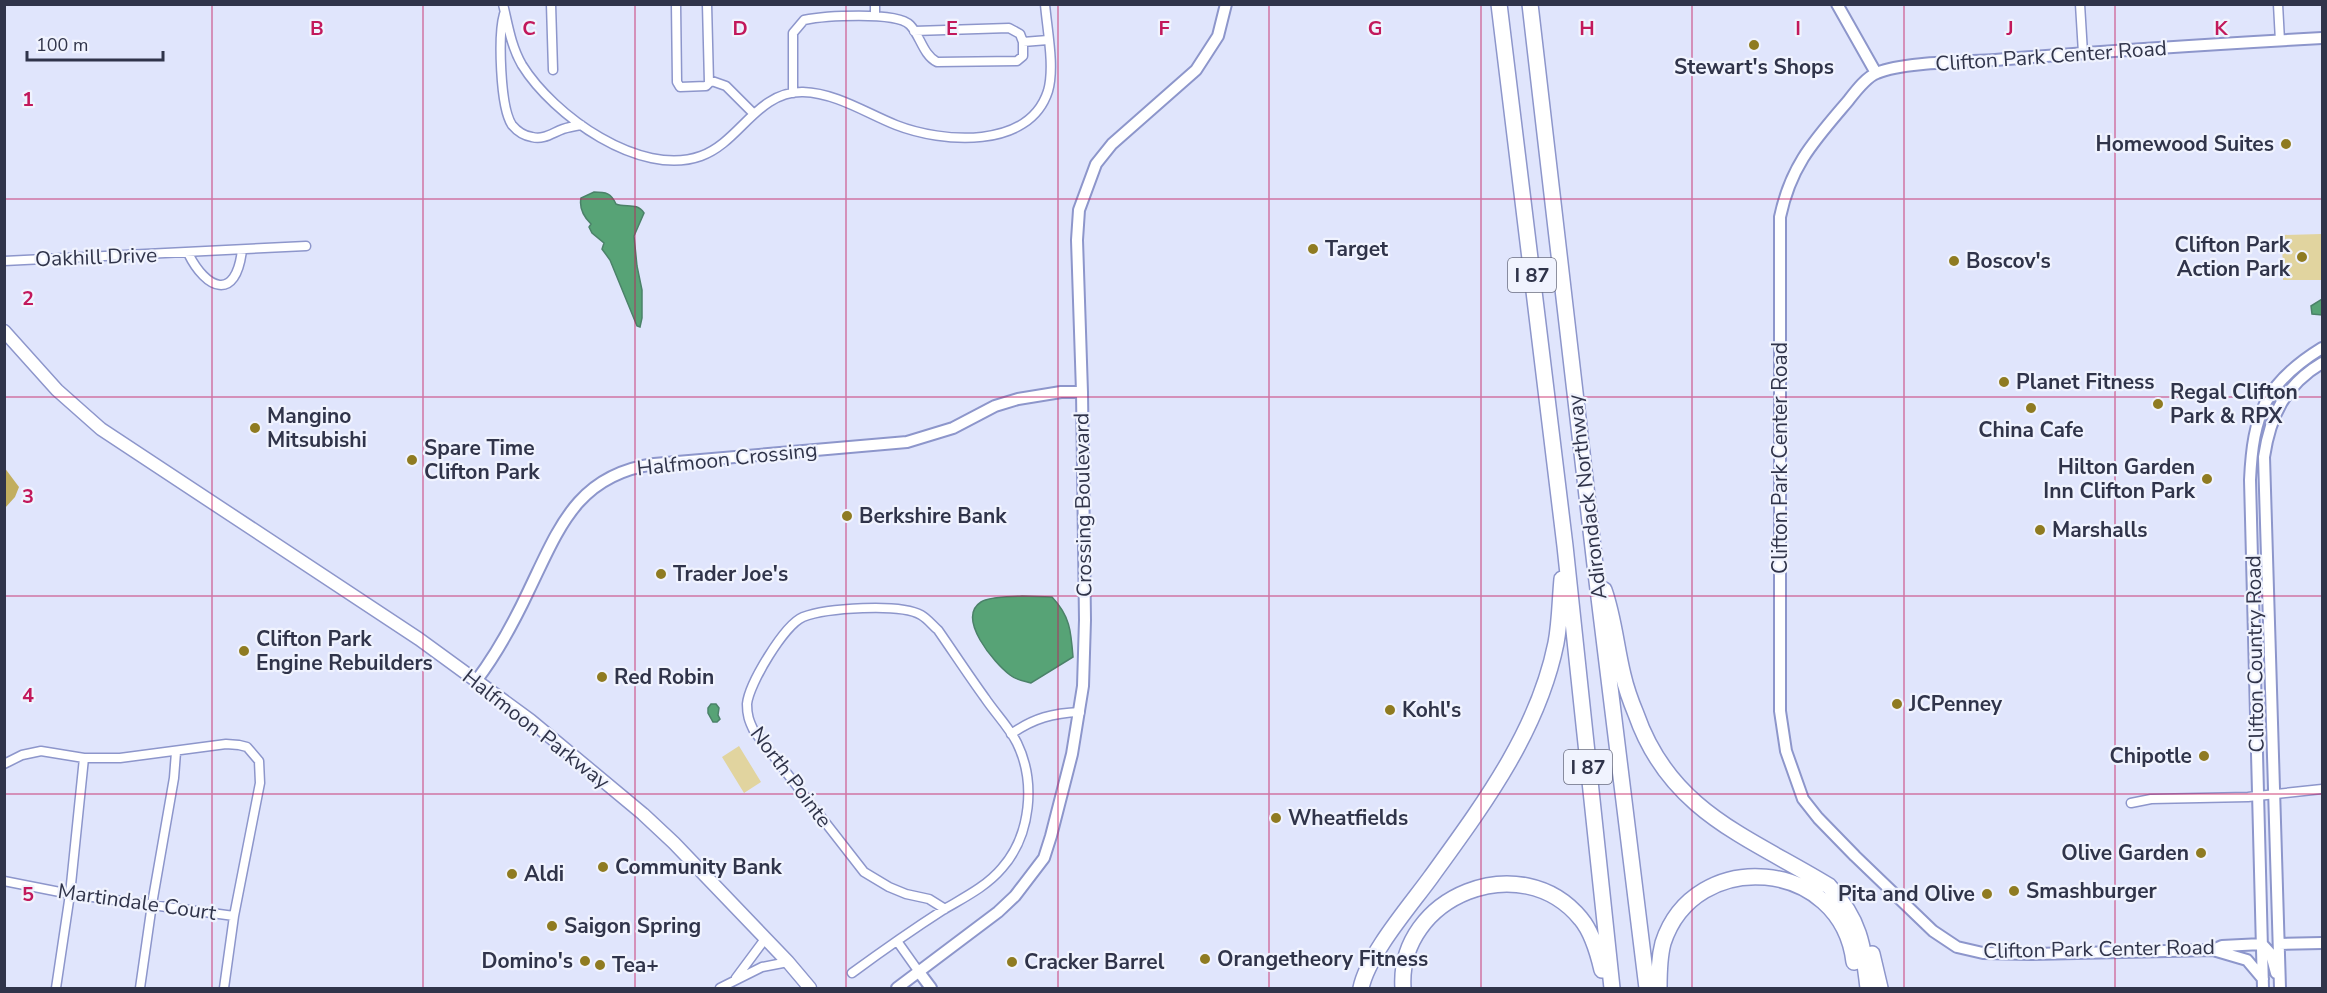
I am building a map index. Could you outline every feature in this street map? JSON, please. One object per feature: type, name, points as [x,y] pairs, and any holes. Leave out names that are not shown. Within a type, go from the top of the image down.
[{"type":"highway","name":"Adirondack Northway","points":[[1499,4],[1565,546],[1612,988]]},
{"type":"highway","name":"Adirondack Northway","points":[[1530,4],[1595,566],[1647,988]]},
{"type":"highway","points":[[1361,988],[1383,943],[1449,852],[1519,747],[1540,700],[1556,641],[1565,546]]},
{"type":"highway","points":[[1595,566],[1611,610],[1623,676],[1636,717],[1648,743],[1660,761],[1680,789],[1717,822],[1829,886],[1864,929],[1880,988]]},
{"type":"highway","points":[[1659,988],[1661,951],[1675,919],[1692,901],[1708,889],[1725,881],[1745,876],[1769,876],[1790,881],[1817,896],[1834,910],[1846,928],[1853,950],[1858,988]]},
{"type":"highway","points":[[1403,988],[1404,963],[1417,933],[1441,906],[1479,886],[1514,883],[1549,893],[1581,919],[1600,957],[1607,988]]},
{"type":"highway","points":[[1852,914],[1861,938],[1868,988]]},
{"type":"main road","name":"Halfmoon Parkway","points":[[4,332],[57,390],[101,429],[419,639],[530,720],[643,814],[788,962],[810,988]]},
{"type":"street","points":[[551,4],[553,70]]},
{"type":"street","points":[[676,4],[678,84],[681,87],[706,86],[709,80],[707,4]]},
{"type":"street","points":[[874,4],[875,16]]},
{"type":"street","points":[[504,8],[511,42],[521,63],[531,79],[555,104],[581,125],[634,153],[653,159],[684,160],[714,150],[770,102],[793,93],[805,92],[841,101],[912,130],[966,138],[1004,133],[1025,123],[1040,108],[1048,91],[1050,78],[1045,4]]},
{"type":"street","name":"Crossing Boulevard","points":[[897,988],[998,912],[1015,896],[1044,858],[1052,836],[1072,754],[1083,686],[1085,620],[1077,240],[1079,210],[1088,180],[1096,164],[1112,144],[1196,70],[1218,36],[1226,4]]},
{"type":"street","points":[[1837,4],[1876,73]]},
{"type":"street","points":[[2080,4],[2083,52]]},
{"type":"street","points":[[2278,4],[2280,41]]},
{"type":"street","points":[[504,8],[500,53],[508,115],[514,128],[526,136],[539,138],[581,125]]},
{"type":"street","points":[[793,93],[795,29],[801,22],[812,19],[875,16],[903,20],[914,31],[931,58],[937,62],[1017,61],[1023,56],[1023,42],[1020,34],[1009,28],[914,31]]},
{"type":"street","name":"Clifton Park Center Road","points":[[2262,944],[2222,946],[2213,950],[2030,954],[1983,953],[1957,946],[1933,931],[1855,856],[1803,799],[1786,751],[1780,711],[1780,217],[1785,192],[1800,159],[1857,90],[1876,73],[1906,67],[2083,52],[2322,38]]},
{"type":"street","points":[[1023,42],[1048,40]]},
{"type":"street","points":[[709,80],[726,86],[754,114]]},
{"type":"street","name":"Oakhill Drive","points":[[4,261],[306,246]]},
{"type":"street","name":"Oakhill Drive","points":[[188,253],[203,276],[214,284],[220,285],[227,284],[236,276],[242,250]]},
{"type":"street","name":"Clifton Country Road","points":[[2263,984],[2250,480],[2252,450],[2258,421],[2269,394],[2291,369],[2322,348]]},
{"type":"street","name":"Clifton Country Road","points":[[2280,987],[2264,458],[2271,422],[2284,395],[2301,378],[2322,363]]},
{"type":"street","name":"Halfmoon Crossing","points":[[476,681],[492,660],[515,619],[568,514],[590,491],[616,474],[633,467],[654,464],[907,442],[953,428],[994,406],[1018,399],[1061,392],[1082,392]]},
{"type":"street","name":"North Pointe","points":[[852,973],[964,898],[1001,869],[1013,854],[1020,838],[1028,805],[1028,777],[1025,762],[1011,734],[938,630],[922,616],[909,610],[871,608],[831,611],[804,617],[792,623],[751,690],[747,702],[747,717],[754,730],[853,860],[875,880],[906,894],[930,899],[945,909]]},
{"type":"street","points":[[1011,734],[1038,717],[1080,712]]},
{"type":"street","name":"Martindale Court","points":[[4,764],[22,755],[41,751],[84,758],[120,758],[226,744],[247,747],[259,761],[260,783],[234,916],[224,988]]},
{"type":"street","points":[[140,988],[174,778],[176,752]]},
{"type":"street","points":[[56,988],[70,894],[84,758]]},
{"type":"street","points":[[2131,804],[2151,799],[2259,795],[2322,789]]},
{"type":"street","name":"Martindale Court","points":[[4,882],[70,894],[234,916]]},
{"type":"street","points":[[734,981],[765,939]]},
{"type":"street","points":[[897,941],[931,988]]},
{"type":"street","points":[[2279,944],[2322,943]]},
{"type":"street","points":[[2262,944],[2271,954],[2280,987]]},
{"type":"street","points":[[2213,950],[2247,960],[2263,984]]},
{"type":"street","points":[[720,988],[762,967],[788,962]]},
{"type":"shaded area","points":[[594,192],[608,194],[616,204],[635,206],[644,213],[634,236],[642,290],[640,327],[637,326],[610,260],[602,249],[604,243],[592,233],[589,227],[591,224],[581,209],[581,198]]},
{"type":"shaded area","name":"Clifton Park Action Park","points":[[2321,234],[2321,280],[2283,280],[2282,235]]},
{"type":"shaded area","points":[[2322,299],[2322,315],[2312,314],[2311,306]]},
{"type":"shaded area","points":[[4,467],[19,487],[15,497],[5,508]]},
{"type":"shaded area","points":[[1022,596],[1052,597],[1058,604],[1068,624],[1073,657],[1031,683],[1012,677],[995,661],[980,640],[973,618],[974,609],[985,600]]},
{"type":"shaded area","points":[[711,704],[716,704],[719,708],[720,719],[717,722],[713,722],[708,713]]},
{"type":"shaded area","points":[[739,746],[761,782],[744,793],[722,757]]},
{"type":"place","name":"Stewart's Shops","points":[[1754,45]]},
{"type":"place","name":"Homewood Suites","points":[[2286,144]]},
{"type":"place","name":"Target","points":[[1313,249]]},
{"type":"place","name":"Clifton Park Action Park","points":[[2302,257]]},
{"type":"place","name":"Boscov's","points":[[1954,261]]},
{"type":"place","name":"Planet Fitness","points":[[2004,382]]},
{"type":"place","name":"Regal Clifton Park & RPX","points":[[2158,404]]},
{"type":"place","name":"China Cafe","points":[[2031,408]]},
{"type":"place","name":"Mangino Mitsubishi","points":[[255,428]]},
{"type":"place","name":"Spare Time Clifton Park","points":[[412,460]]},
{"type":"place","name":"Hilton Garden Inn Clifton Park","points":[[2207,479]]},
{"type":"place","name":"Berkshire Bank","points":[[847,516]]},
{"type":"place","name":"Marshalls","points":[[2040,530]]},
{"type":"place","name":"Trader Joe's","points":[[661,574]]},
{"type":"place","name":"Clifton Park Engine Rebuilders","points":[[244,651]]},
{"type":"place","name":"Red Robin","points":[[602,677]]},
{"type":"place","name":"JCPenney","points":[[1897,704]]},
{"type":"place","name":"Kohl's","points":[[1390,710]]},
{"type":"place","name":"Chipotle","points":[[2204,756]]},
{"type":"place","name":"Wheatfields","points":[[1276,818]]},
{"type":"place","name":"Olive Garden","points":[[2201,853]]},
{"type":"place","name":"Community Bank","points":[[603,867]]},
{"type":"place","name":"Aldi","points":[[512,874]]},
{"type":"place","name":"Smashburger","points":[[2014,891]]},
{"type":"place","name":"Pita and Olive","points":[[1987,894]]},
{"type":"place","name":"Saigon Spring","points":[[552,926]]},
{"type":"place","name":"Orangetheory Fitness","points":[[1205,959]]},
{"type":"place","name":"Domino's","points":[[585,961]]},
{"type":"place","name":"Cracker Barrel","points":[[1012,962]]},
{"type":"place","name":"Tea+","points":[[600,965]]}]
